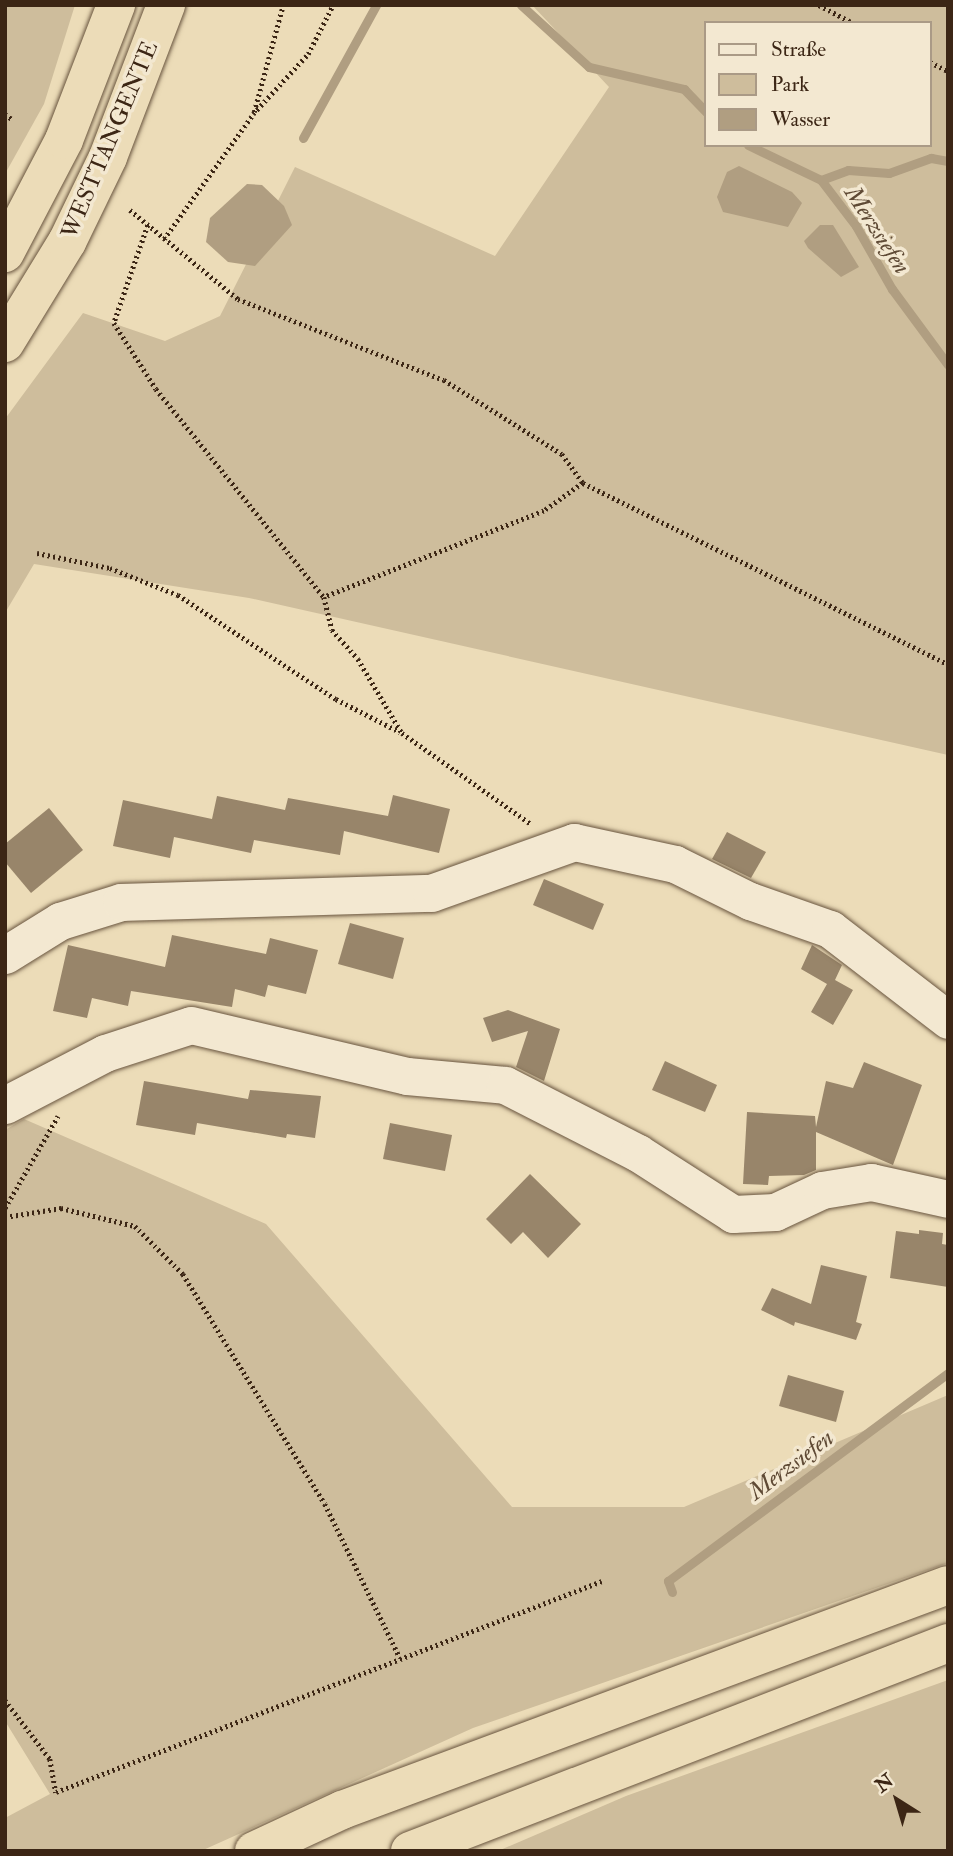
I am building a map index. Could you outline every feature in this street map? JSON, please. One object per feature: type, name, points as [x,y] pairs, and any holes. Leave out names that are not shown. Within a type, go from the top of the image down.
[{"type":"highway","name":"WESTTANGENTE","points":[[5,253],[64,139],[116,5]]},
{"type":"highway","name":"WESTTANGENTE","points":[[5,343],[67,242],[108,157],[166,5]]},
{"type":"highway","points":[[254,1851],[342,1810],[948,1585]]},
{"type":"highway","points":[[411,1851],[948,1643]]},
{"type":"street","points":[[5,955],[60,921],[121,902],[431,893],[569,843],[675,864],[750,901],[830,929],[948,1020]]},
{"type":"street","points":[[5,1105],[105,1053],[191,1025],[407,1076],[505,1085],[638,1153],[733,1214],[775,1212],[822,1190],[871,1182],[948,1199]]},
{"type":"path","points":[[253,114],[283,5]]},
{"type":"path","points":[[164,239],[253,114],[308,54],[333,5]]},
{"type":"path","points":[[819,5],[849,21]]},
{"type":"path","points":[[932,63],[948,71]]},
{"type":"path","points":[[5,114],[12,119]]},
{"type":"path","points":[[130,210],[238,299],[444,380],[562,454],[583,482],[948,664]]},
{"type":"path","points":[[148,225],[114,323],[156,389],[324,597],[332,630],[358,659],[402,733]]},
{"type":"path","points":[[324,597],[544,511],[583,482]]},
{"type":"path","points":[[37,553],[110,568],[178,595],[336,699],[402,733],[569,843]]},
{"type":"path","points":[[5,1208],[70,1097],[67,1073]]},
{"type":"path","points":[[5,1217],[61,1208],[135,1226],[183,1274],[325,1504],[400,1658]]},
{"type":"path","points":[[5,1700],[50,1759],[56,1792],[602,1581]]},
{"type":"green space","points":[[5,5],[75,5],[44,104],[5,174]]},
{"type":"green space","points":[[532,5],[948,5],[948,755],[249,598],[34,564],[5,613],[5,419],[83,313],[165,341],[220,316],[295,167],[495,256],[609,87]]},
{"type":"green space","points":[[24,1119],[266,1224],[512,1507],[684,1507],[948,1395],[948,1563],[473,1728],[201,1851],[5,1851],[5,1818],[50,1794],[5,1721],[5,1130]]},
{"type":"green space","points":[[948,1680],[948,1851],[498,1851],[626,1796]]},
{"type":"water","points":[[739,166],[792,192],[802,203],[788,227],[723,212],[717,197],[727,172]]},
{"type":"water","points":[[247,184],[262,185],[284,206],[292,225],[255,266],[228,262],[206,242],[210,218]]},
{"type":"water","points":[[820,225],[833,225],[859,267],[841,277],[808,248],[804,241]]},
{"type":"building","points":[[393,795],[450,809],[439,853],[344,831],[340,855],[254,840],[251,853],[174,837],[170,858],[113,846],[123,800],[212,819],[217,796],[285,810],[288,798],[388,816]]},
{"type":"building","points":[[49,808],[83,850],[31,893],[5,862],[5,844]]},
{"type":"building","points":[[727,832],[766,852],[751,878],[712,859]]},
{"type":"building","points":[[544,879],[604,904],[593,930],[533,905]]},
{"type":"building","points":[[350,923],[404,938],[393,979],[338,964]]},
{"type":"building","points":[[172,935],[266,954],[270,938],[318,950],[306,994],[268,985],[265,997],[235,989],[232,1007],[131,991],[128,1006],[92,998],[87,1018],[53,1011],[68,945],[165,967]]},
{"type":"building","points":[[812,945],[842,965],[835,980],[853,990],[833,1025],[811,1012],[827,984],[801,969]]},
{"type":"building","points":[[508,1010],[560,1029],[544,1081],[516,1067],[528,1031],[492,1042],[483,1018]]},
{"type":"building","points":[[665,1061],[717,1085],[705,1112],[652,1090]]},
{"type":"building","points":[[864,1062],[922,1085],[893,1165],[816,1132],[816,1170],[804,1175],[769,1176],[768,1185],[743,1184],[747,1112],[815,1116],[816,1127],[826,1081],[853,1088]]},
{"type":"building","points":[[144,1081],[248,1099],[250,1090],[321,1096],[315,1138],[287,1134],[286,1138],[197,1123],[195,1135],[136,1125]]},
{"type":"building","points":[[390,1123],[452,1135],[445,1171],[383,1159]]},
{"type":"building","points":[[530,1174],[581,1224],[548,1258],[523,1232],[511,1244],[486,1219]]},
{"type":"building","points":[[919,1230],[943,1233],[942,1244],[948,1245],[948,1287],[890,1278],[896,1231],[919,1234]]},
{"type":"building","points":[[821,1265],[867,1276],[856,1322],[862,1324],[856,1340],[795,1322],[794,1326],[761,1310],[772,1288],[811,1304]]},
{"type":"building","points":[[788,1375],[844,1391],[836,1422],[779,1406]]},
{"type":"waterway","points":[[303,138],[376,5]]},
{"type":"waterway","name":"Merzsiefen","points":[[521,5],[589,67],[684,89],[704,110]]},
{"type":"waterway","name":"Merzsiefen","points":[[752,147],[821,180],[856,226],[892,289],[948,365]]},
{"type":"waterway","points":[[821,180],[848,170],[889,173],[931,158],[948,161]]},
{"type":"waterway","name":"Merzsiefen","points":[[672,1592],[668,1581],[948,1373]]}]
